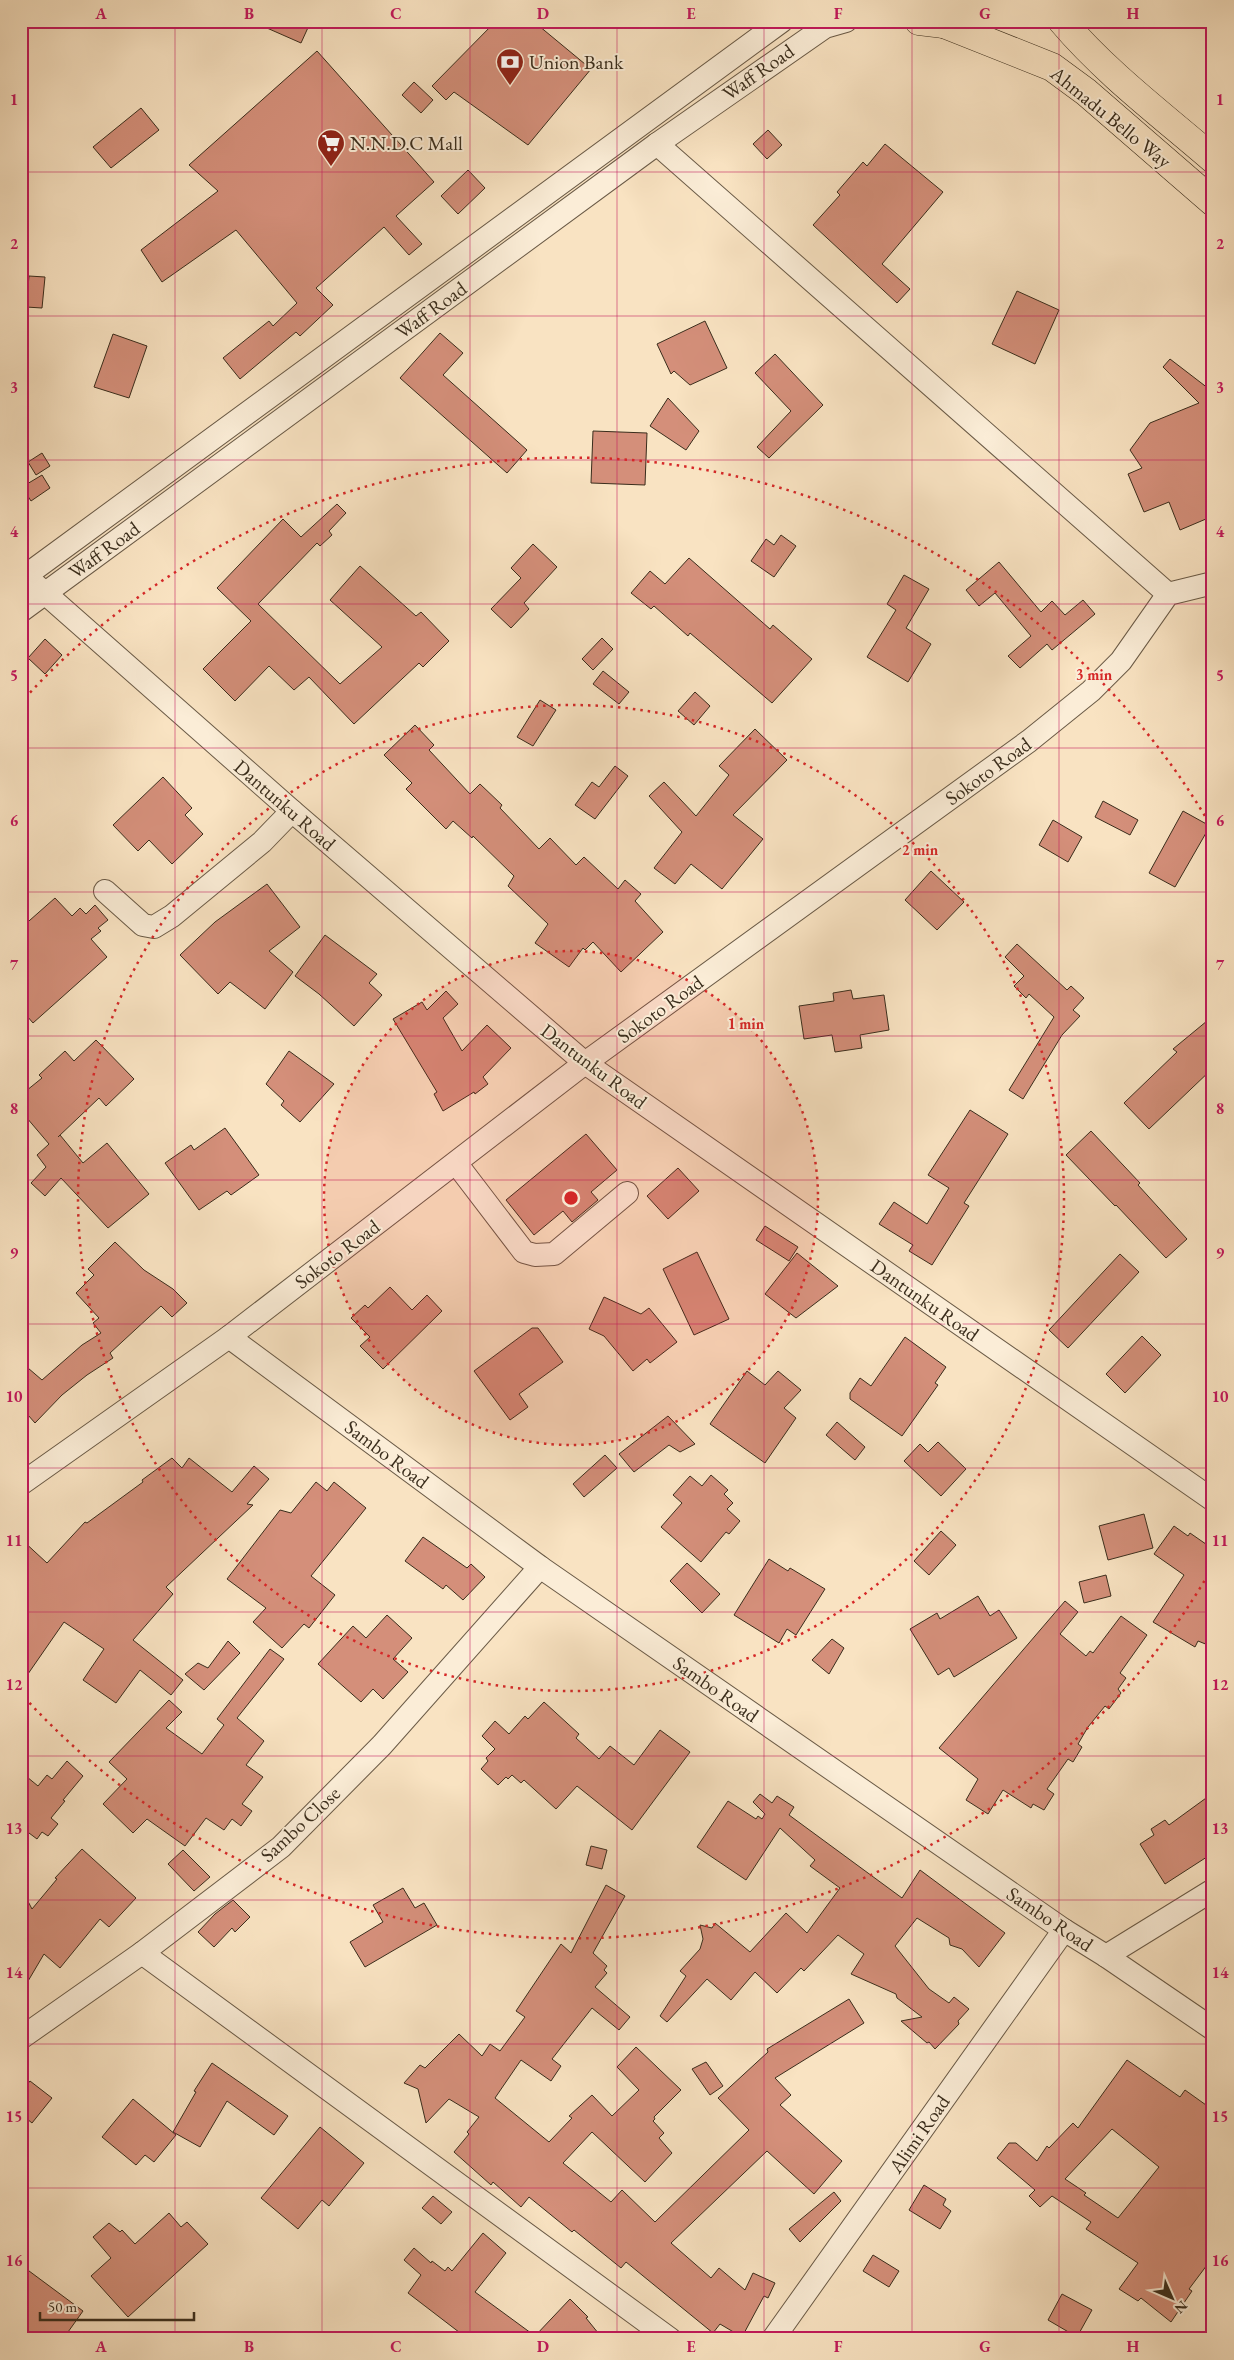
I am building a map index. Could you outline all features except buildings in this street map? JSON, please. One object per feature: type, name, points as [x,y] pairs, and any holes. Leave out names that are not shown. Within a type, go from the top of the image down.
[{"type":"main road","name":"Ahmadu Bello Way","points":[[1062,21],[1080,43],[1108,69],[1213,159]]},
{"type":"main road","name":"Ahmadu Bello Way","points":[[940,22],[1052,67],[1086,92],[1213,202]]},
{"type":"street","name":"Waff Road","points":[[21,611],[657,144],[825,27],[846,21]]},
{"type":"street","name":"Waff Road","points":[[23,576],[774,24]]},
{"type":"street","points":[[657,144],[1168,594],[1213,583]]},
{"type":"street","name":"Dantunku Road","points":[[23,576],[45,593],[292,811],[585,1063],[1213,1500]]},
{"type":"street","name":"Sokoto Road","points":[[21,1484],[229,1336],[585,1063],[1029,741],[1091,691],[1121,661],[1168,594]]},
{"type":"street","points":[[104,891],[143,925],[154,927],[172,916],[262,842],[292,811]]},
{"type":"street","points":[[456,1163],[524,1252],[535,1255],[554,1254],[627,1193]]},
{"type":"street","name":"Sambo Road","points":[[229,1336],[540,1567],[1064,1930],[1106,1956],[1213,2029]]},
{"type":"street","name":"Sambo Close","points":[[21,2038],[142,1953],[281,1847],[382,1745],[540,1567]]},
{"type":"street","points":[[1106,1956],[1213,1890]]},
{"type":"street","name":"Alimi Road","points":[[773,2339],[1064,1930]]},
{"type":"street","points":[[142,1953],[670,2339]]},
{"type":"place","name":"Union Bank","points":[[510,86]]},
{"type":"place","name":"N.N.D.C Mall","points":[[331,167]]}]
